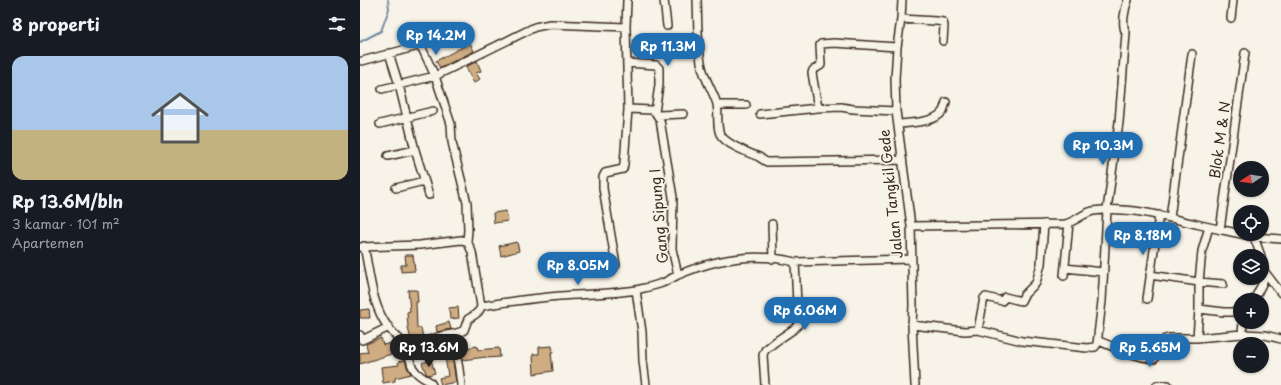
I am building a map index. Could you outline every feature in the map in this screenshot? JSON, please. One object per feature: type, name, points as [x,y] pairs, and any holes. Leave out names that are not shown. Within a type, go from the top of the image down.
[{"type":"street","points":[[616,265],[603,177],[605,173],[612,170],[623,169],[624,164],[628,109],[626,27],[627,0]]},
{"type":"street","points":[[664,0],[667,26]]},
{"type":"street","points":[[697,0],[702,68],[712,89],[717,105],[718,128],[721,135],[726,140],[740,149],[767,162],[902,160]]},
{"type":"street","name":"Jalan Tangkil Gede","points":[[902,0],[895,79],[896,111],[910,226],[915,385]]},
{"type":"street","points":[[912,325],[965,331],[978,330],[1022,341],[1087,348],[1094,347],[1098,344],[1107,210],[1119,122],[1126,33],[1124,30],[1124,12],[1128,0]]},
{"type":"street","points":[[1230,18],[1233,0]]},
{"type":"street","points":[[901,19],[936,20],[943,22],[943,41]]},
{"type":"street","points":[[382,89],[435,76],[535,27],[550,24],[626,27]]},
{"type":"street","points":[[818,108],[812,74],[813,70],[820,66],[821,44],[834,43],[898,47]]},
{"type":"street","points":[[362,61],[421,46],[435,76],[451,124],[454,155],[467,203],[467,241],[472,252],[481,306],[480,309],[478,313],[468,319],[464,330],[460,333],[438,337],[415,345],[410,349]]},
{"type":"street","points":[[389,53],[429,196]]},
{"type":"street","name":"Blok M & N","points":[[1220,230],[1245,53]]},
{"type":"street","points":[[1170,218],[1192,54]]},
{"type":"street","points":[[627,63],[656,65],[659,68],[656,113]]},
{"type":"street","points":[[898,124],[930,120],[943,111],[946,102]]},
{"type":"street","points":[[717,105],[746,105]]},
{"type":"street","points":[[760,114],[841,107],[896,111]]},
{"type":"street","points":[[628,109],[652,110],[656,113],[683,114]]},
{"type":"street","points":[[380,124],[433,111]]},
{"type":"street","name":"Gang Sipung I","points":[[656,113],[660,120],[673,197],[672,249],[678,275]]},
{"type":"street","points":[[388,156],[415,150]]},
{"type":"street","points":[[396,188],[424,181]]},
{"type":"street","points":[[910,226],[1069,223],[1092,212],[1122,210],[1159,215],[1233,233]]},
{"type":"street","points":[[1147,299],[1159,215]]},
{"type":"street","points":[[1064,276],[1069,223]]},
{"type":"street","points":[[772,224],[773,259]]},
{"type":"street","points":[[978,330],[984,298],[986,297],[1002,301],[1005,297],[1020,301],[1024,294],[1036,283],[1041,264],[1044,224]]},
{"type":"street","points":[[1197,338],[1199,282],[1202,251],[1209,227]]},
{"type":"street","points":[[1269,238],[1281,239]]},
{"type":"street","points":[[432,385],[431,382],[419,375],[414,370],[410,358],[410,349],[389,327],[378,306],[371,287],[362,246],[420,245],[467,241]]},
{"type":"street","points":[[481,306],[560,296],[636,290],[661,284],[678,275],[726,260],[750,258],[795,262],[911,259]]},
{"type":"street","points":[[765,385],[763,355],[765,350],[798,325],[795,262]]},
{"type":"street","points":[[1065,268],[1103,272]]},
{"type":"street","points":[[1150,275],[1223,284]]},
{"type":"street","points":[[1269,277],[1281,293]]},
{"type":"street","points":[[636,290],[642,332],[646,385]]},
{"type":"street","points":[[1199,309],[1233,312]]},
{"type":"street","points":[[361,339],[389,327]]},
{"type":"street","points":[[1242,329],[1242,334]]},
{"type":"street","points":[[453,334],[460,369],[461,385]]},
{"type":"street","points":[[1099,341],[1132,354],[1154,359],[1165,339],[1169,338],[1197,338],[1242,334],[1281,339]]},
{"type":"street","points":[[1157,385],[1168,385]]},
{"type":"building","points":[[470,43],[474,51],[440,68],[436,61]]},
{"type":"building","points":[[477,61],[481,71],[476,73],[480,79],[474,83],[466,67]]},
{"type":"building","points":[[506,211],[508,221],[494,223],[493,213]]},
{"type":"building","points":[[517,242],[519,251],[501,256],[499,246]]},
{"type":"building","points":[[405,255],[413,255],[415,271],[401,272],[401,265],[406,265]]},
{"type":"building","points":[[408,290],[417,290],[417,328],[421,328],[423,337],[411,340],[408,328],[407,312],[410,311]]},
{"type":"building","points":[[458,307],[459,318],[450,319],[449,308]]},
{"type":"building","points":[[369,309],[370,318],[360,318],[360,310]]},
{"type":"building","points":[[449,322],[451,329],[437,332],[436,326]]},
{"type":"building","points":[[381,338],[383,345],[396,342],[398,352],[360,364],[360,353],[368,352],[366,344]]},
{"type":"building","points":[[477,346],[478,350],[499,348],[500,357],[462,360],[461,349]]},
{"type":"building","points":[[552,346],[553,352],[551,352],[553,371],[534,374],[533,354],[539,354],[539,347]]},
{"type":"building","points":[[452,355],[456,382],[441,385],[439,378],[448,376],[445,356]]},
{"type":"building","points":[[405,360],[411,374],[395,378],[395,381],[383,383],[381,367],[399,365],[398,362]]},
{"type":"building","points":[[431,360],[435,373],[428,375],[422,363]]},
{"type":"waterway","points":[[360,42],[381,31],[389,9],[388,0]]}]
